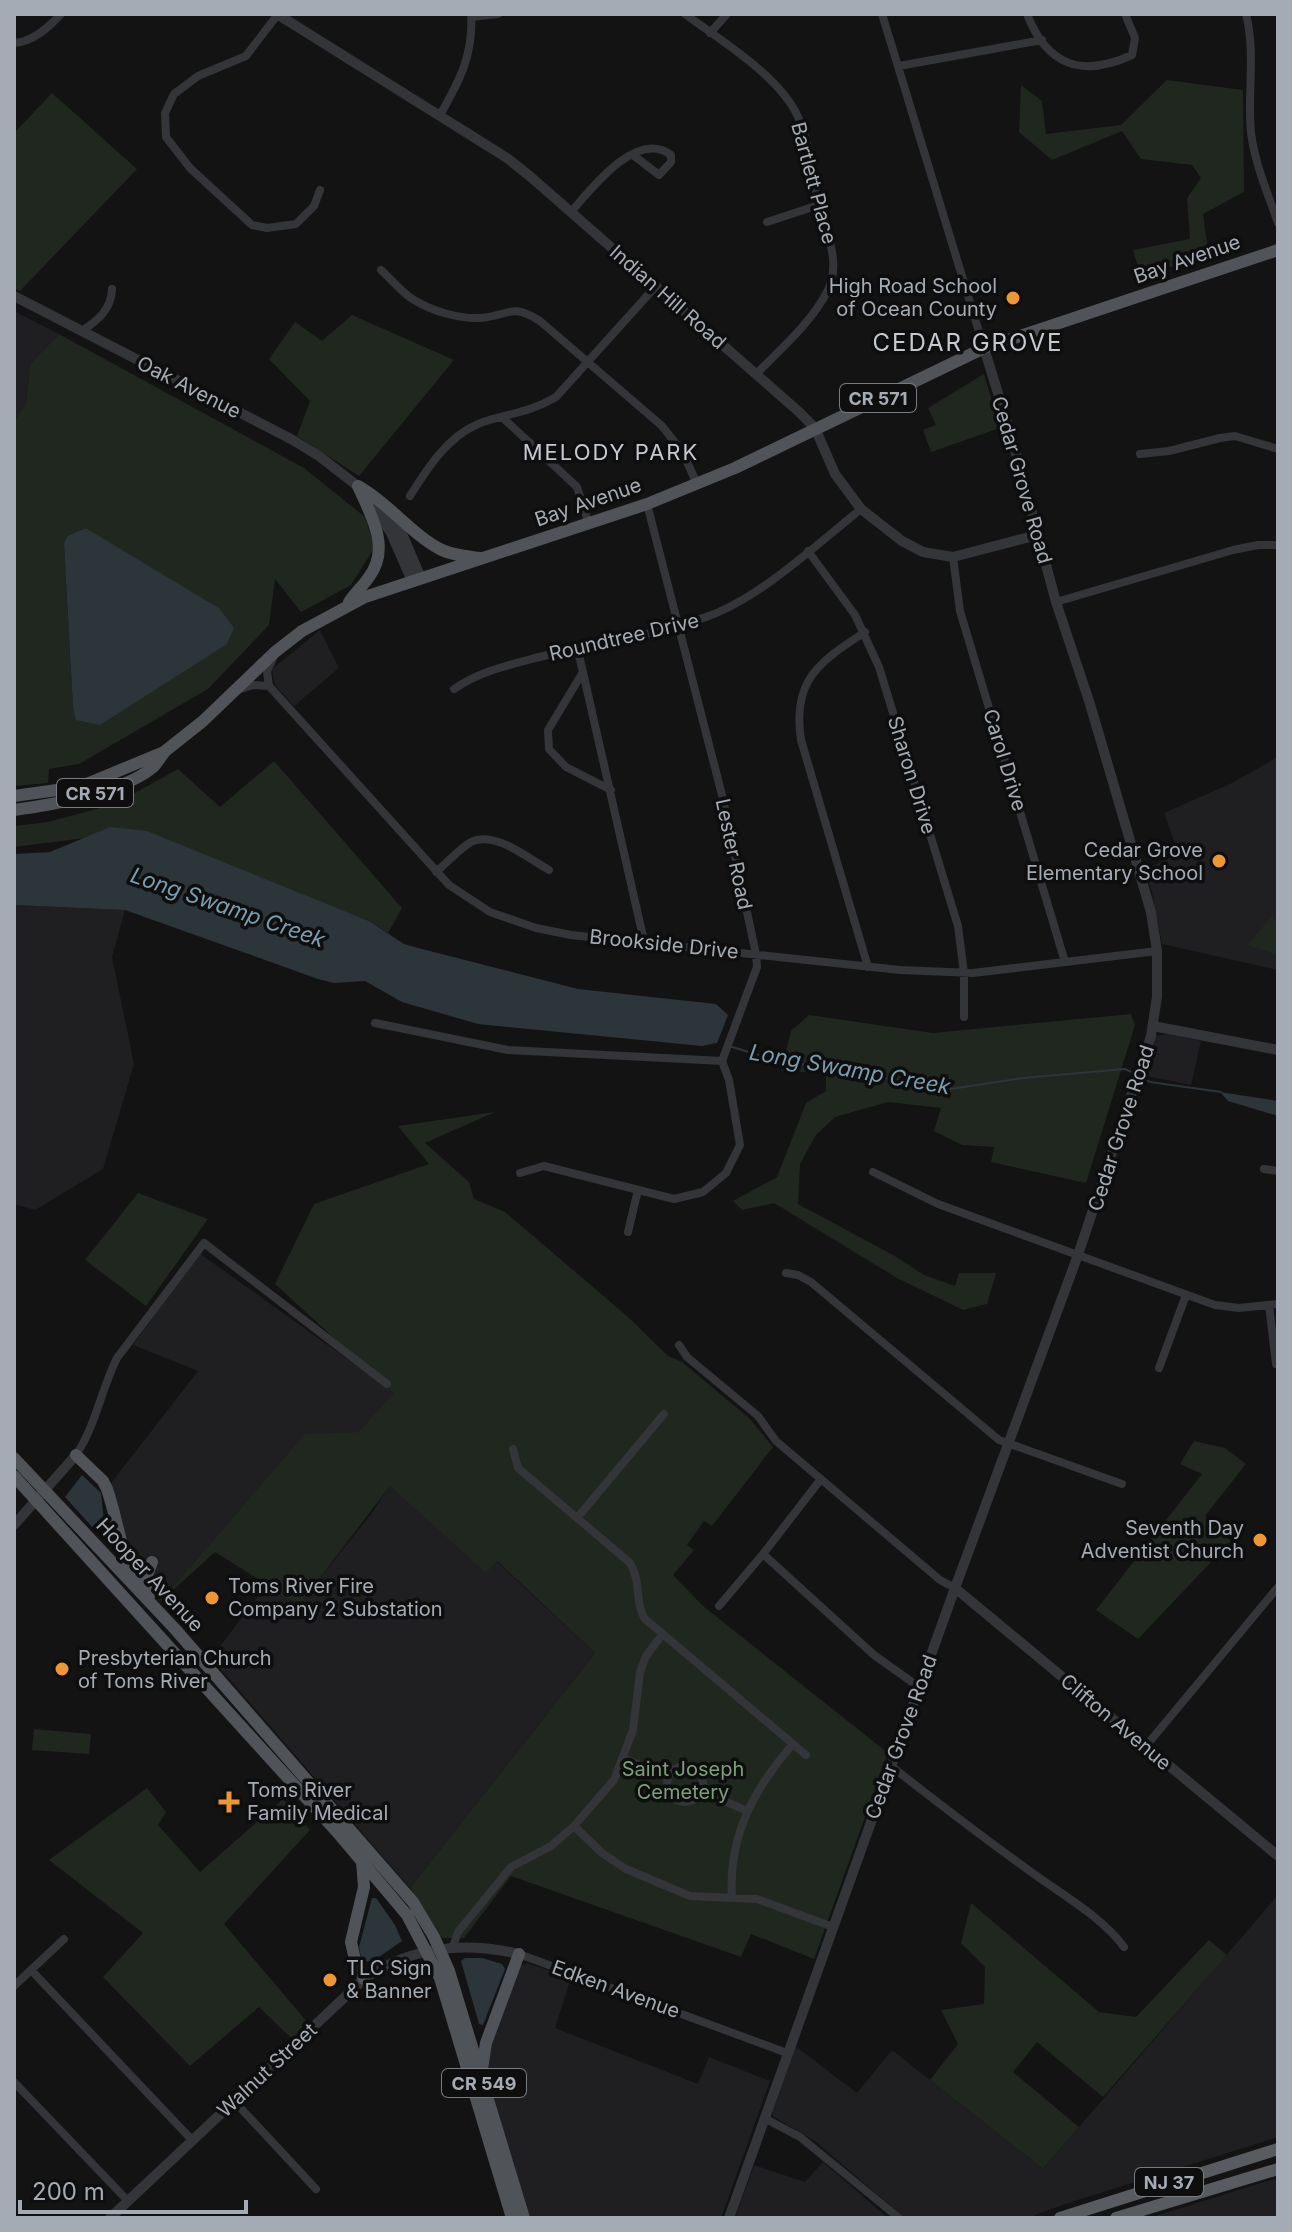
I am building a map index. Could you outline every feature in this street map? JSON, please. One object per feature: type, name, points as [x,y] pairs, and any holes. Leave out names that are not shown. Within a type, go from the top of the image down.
[{"type":"highway","name":"NJ 37","points":[[1060,2218],[1278,2149]]},
{"type":"highway","name":"NJ 37","points":[[1116,2218],[1278,2169]]},
{"type":"main road","name":"Bay Avenue","points":[[14,796],[89,783],[164,752],[193,730],[275,652],[302,631],[365,597],[647,504],[697,484],[984,348],[1278,250]]},
{"type":"main road","points":[[358,486],[379,498],[435,546],[451,553],[483,559]]},
{"type":"main road","points":[[345,606],[370,577],[379,555],[377,530],[358,486]]},
{"type":"main road","name":"Bay Avenue","points":[[14,810],[44,806],[106,789],[153,767],[164,752]]},
{"type":"main road","points":[[76,1455],[103,1481],[107,1489],[126,1563],[149,1601]]},
{"type":"main road","name":"Hooper Avenue","points":[[14,1458],[40,1497],[440,1950],[440,1978],[512,2218]]},
{"type":"main road","name":"Hooper Avenue","points":[[14,1476],[40,1497],[169,1622],[413,1902],[440,1950],[524,2218]]},
{"type":"main road","points":[[149,1601],[147,1575],[152,1562]]},
{"type":"main road","points":[[169,1622],[172,1636],[226,1709]]},
{"type":"main road","points":[[362,1861],[364,1887],[351,1942],[364,1979]]},
{"type":"main road","points":[[482,2076],[486,2043],[519,1954]]},
{"type":"street","points":[[14,43],[22,43],[39,34],[61,14]]},
{"type":"street","points":[[277,14],[246,56],[198,76],[174,94],[163,125],[166,137],[190,168],[252,225],[267,228],[296,224],[307,216],[320,190]]},
{"type":"street","name":"Indian Hill Road","points":[[277,14],[507,158],[815,428],[835,474],[861,509],[902,541],[923,552],[953,557],[1037,535]]},
{"type":"street","points":[[440,115],[467,63],[472,39],[472,16],[498,14]]},
{"type":"street","name":"Bartlett Place","points":[[685,14],[763,75],[789,102],[804,133],[833,256],[834,271],[829,289],[815,310],[756,374]]},
{"type":"street","points":[[710,33],[727,14]]},
{"type":"street","name":"Cedar Grove Road","points":[[729,2218],[1078,1255],[1141,1067],[1153,1026],[1157,997],[1157,951],[1151,912],[1137,860],[1056,602],[1011,435],[882,14]]},
{"type":"street","points":[[1027,14],[1042,40],[1059,58],[1078,67],[1117,62],[1132,55],[1135,38],[1125,14]]},
{"type":"street","points":[[1246,14],[1253,48],[1251,133],[1278,223]]},
{"type":"street","points":[[899,66],[1042,40]]},
{"type":"street","points":[[571,212],[600,179],[619,162],[633,155]]},
{"type":"street","points":[[767,222],[819,205]]},
{"type":"street","points":[[381,270],[413,299],[451,314],[468,318],[517,310],[526,312],[669,433],[683,453],[697,484]]},
{"type":"street","points":[[410,496],[427,469],[460,434],[477,424],[524,413],[556,397],[656,286]]},
{"type":"street","points":[[82,331],[107,310],[112,300],[112,289]]},
{"type":"street","name":"Oak Avenue","points":[[14,296],[319,456],[358,486],[391,519],[403,536],[416,580]]},
{"type":"street","points":[[502,417],[577,487],[589,524]]},
{"type":"street","points":[[1140,454],[1169,451],[1235,436],[1278,449]]},
{"type":"street","name":"Lester Road","points":[[647,504],[722,795],[756,954],[757,967],[722,1061]]},
{"type":"street","name":"Roundtree Drive","points":[[454,689],[484,672],[577,646],[678,625],[733,606],[861,509]]},
{"type":"street","points":[[1056,602],[1233,550],[1278,545]]},
{"type":"street","name":"Sharon Drive","points":[[808,551],[865,632],[879,667],[958,926],[964,973],[964,1017]]},
{"type":"street","name":"Carol Drive","points":[[953,557],[960,611],[1065,962]]},
{"type":"street","points":[[865,632],[815,668],[799,704],[798,719],[801,740],[868,967]]},
{"type":"street","points":[[577,646],[644,941]]},
{"type":"street","points":[[234,691],[253,685],[269,686],[267,671],[275,652]]},
{"type":"street","points":[[583,672],[548,730],[549,749],[566,767],[611,790]]},
{"type":"street","name":"Brookside Drive","points":[[269,686],[436,872],[464,897],[509,921],[571,935],[868,967],[964,973],[1157,951]]},
{"type":"street","points":[[436,872],[471,842],[481,839],[510,847],[549,870]]},
{"type":"street","points":[[375,1023],[508,1050],[722,1061],[729,1080],[740,1145],[726,1173],[703,1192],[674,1199],[544,1166],[520,1173]]},
{"type":"street","points":[[1153,1026],[1278,1050]]},
{"type":"street","points":[[1264,1169],[1278,1171]]},
{"type":"street","points":[[873,1172],[938,1204],[1215,1305],[1239,1308],[1273,1304],[1276,1364]]},
{"type":"street","points":[[628,1232],[638,1190]]},
{"type":"street","points":[[14,1525],[76,1455],[93,1425],[108,1375],[117,1358],[204,1243],[387,1384]]},
{"type":"street","points":[[786,1273],[811,1282],[999,1440],[1122,1484]]},
{"type":"street","points":[[1159,1368],[1186,1295]]},
{"type":"street","points":[[679,1345],[687,1357],[758,1416],[776,1441],[940,1580],[955,1588]]},
{"type":"street","points":[[577,1518],[664,1414]]},
{"type":"street","points":[[513,1449],[518,1468],[634,1569],[641,1613],[662,1635],[806,1755]]},
{"type":"street","points":[[719,1606],[821,1479]]},
{"type":"street","points":[[763,1554],[874,1655],[919,1687]]},
{"type":"street","points":[[1146,1746],[1278,1587]]},
{"type":"street","name":"Clifton Avenue","points":[[955,1588],[1278,1856]]},
{"type":"street","points":[[440,1950],[511,1867],[551,1846],[574,1826],[614,1780],[633,1730],[640,1672],[646,1656],[662,1635]]},
{"type":"street","points":[[732,1897],[736,1838],[768,1774],[793,1744]]},
{"type":"street","points":[[623,1758],[668,1777]]},
{"type":"street","points":[[690,1766],[703,1779],[702,1791],[689,1802],[678,1801],[669,1794],[668,1777],[677,1768],[690,1766]]},
{"type":"street","points":[[891,1766],[1116,1936],[1124,1947]]},
{"type":"street","points":[[702,1791],[747,1811]]},
{"type":"street","points":[[574,1826],[602,1853],[626,1869],[690,1896],[757,1899],[833,1927]]},
{"type":"street","points":[[14,1986],[64,1939]]},
{"type":"street","name":"Edken Avenue","points":[[440,1950],[473,1947],[519,1954],[787,2053]]},
{"type":"street","name":"Walnut Street","points":[[110,2218],[364,1979],[388,1963],[440,1950]]},
{"type":"street","points":[[31,1970],[192,2140]]},
{"type":"street","points":[[14,2082],[128,2201]]},
{"type":"street","points":[[234,2101],[316,2189]]},
{"type":"street","points":[[764,2118],[800,2137],[899,2218]]},
{"type":"shaded area","points":[[14,311],[59,334],[30,364],[26,403],[14,421]]},
{"type":"shaded area","points":[[320,630],[339,668],[294,706],[275,685],[272,669]]},
{"type":"shaded area","name":"Cedar Grove Elementary School","points":[[1278,757],[1278,970],[1162,944],[1152,892],[1144,871],[1178,852],[1164,813],[1232,783]]},
{"type":"shaded area","points":[[14,905],[125,910],[112,957],[134,1064],[103,1169],[35,1210],[14,1204]]},
{"type":"shaded area","points":[[1167,1034],[1201,1041],[1191,1085],[1146,1076],[1156,1036]]},
{"type":"shaded area","points":[[199,1253],[395,1393],[358,1432],[305,1435],[160,1602],[122,1549],[108,1487],[198,1371],[133,1345]]},
{"type":"shaded area","points":[[390,1485],[486,1572],[496,1561],[595,1653],[410,1888],[211,1658],[267,1585],[299,1604],[372,1513]]},
{"type":"shaded area","points":[[1278,1895],[1278,2137],[1027,2218],[905,2218],[816,2142],[773,2116],[795,2046],[857,2093],[892,2050],[1043,2169]]},
{"type":"shaded area","points":[[527,1963],[571,1978],[555,2028],[698,2084],[709,2057],[770,2081],[721,2218],[529,2218],[485,2067],[519,1967]]},
{"type":"shaded area","points":[[823,2162],[888,2218],[735,2218],[754,2165],[805,2182]]},
{"type":"shaded area","points":[[1278,2178],[1278,2218],[1149,2218],[1264,2182]]},
{"type":"green space","points":[[1167,80],[1243,90],[1244,192],[1203,214],[1209,258],[1140,274],[1133,250],[1190,239],[1187,198],[1201,178],[1192,165],[1141,159],[1122,131],[1052,160],[1019,132],[1021,85],[1042,101],[1046,134],[1121,125]]},
{"type":"green space","points":[[52,93],[137,169],[20,291],[14,288],[14,133]]},
{"type":"green space","points":[[352,315],[454,360],[359,476],[297,436],[310,401],[269,359],[295,322],[322,341]]},
{"type":"green space","points":[[59,334],[304,468],[365,517],[375,547],[351,585],[301,612],[275,579],[269,625],[208,689],[79,764],[49,769],[48,783],[14,786],[14,421],[26,403],[30,364]],"holes":[[[86,528],[219,608],[73,708],[64,544],[67,536]]]},
{"type":"green space","points":[[984,374],[1000,428],[931,452],[923,430],[936,425],[928,408]]},
{"type":"green space","points":[[274,761],[402,908],[388,933],[369,921],[132,832],[14,847],[14,826],[48,822],[115,804],[178,769],[220,807]]},
{"type":"green space","points":[[1271,917],[1278,922],[1278,955],[1247,945]]},
{"type":"green space","points":[[1131,1014],[1135,1025],[1086,1183],[991,1162],[994,1147],[962,1145],[934,1131],[941,1108],[888,1102],[835,1117],[816,1135],[800,1164],[798,1204],[924,1275],[955,1286],[959,1273],[996,1273],[987,1304],[963,1310],[897,1278],[774,1203],[742,1210],[733,1201],[777,1177],[806,1103],[826,1091],[826,1073],[781,1071],[791,1031],[809,1015],[933,1033]]},
{"type":"green space","name":"Saint Joseph Cemetery","points":[[495,1112],[425,1143],[469,1182],[474,1199],[505,1212],[627,1316],[668,1356],[682,1362],[750,1419],[773,1447],[712,1526],[704,1521],[687,1545],[694,1550],[673,1575],[703,1606],[888,1753],[814,1959],[751,1934],[741,1957],[511,1876],[464,1938],[442,1938],[410,1888],[595,1653],[497,1561],[486,1573],[390,1486],[299,1605],[215,1552],[160,1602],[305,1434],[358,1432],[394,1393],[275,1284],[314,1204],[429,1164],[398,1126]]},
{"type":"green space","points":[[138,1193],[208,1219],[146,1306],[85,1260]]},
{"type":"green space","points":[[1194,1441],[1225,1448],[1246,1464],[1205,1516],[1231,1541],[1138,1639],[1096,1610],[1202,1474],[1180,1464]]},
{"type":"green space","points":[[34,1729],[91,1734],[89,1754],[32,1750]]},
{"type":"green space","points":[[147,1788],[166,1812],[158,1825],[200,1872],[283,1799],[310,1830],[224,1924],[308,2023],[292,2039],[259,2007],[190,2066],[103,1977],[143,1933],[49,1860]]},
{"type":"green space","points":[[971,1903],[1099,2012],[1136,2017],[1209,1940],[1227,1955],[1103,2097],[1037,2042],[1013,2072],[1079,2127],[1043,2169],[930,2080],[958,2044],[941,2010],[984,2004],[985,1967],[961,1943]]},
{"type":"water","points":[[86,528],[219,608],[234,628],[227,644],[100,725],[76,720],[73,708],[64,544],[67,536]]},
{"type":"water","points":[[110,827],[147,831],[369,921],[404,944],[578,989],[716,1004],[728,1015],[717,1043],[702,1046],[478,1024],[402,1002],[365,981],[334,983],[318,979],[125,910],[14,905],[14,854],[50,852]]},
{"type":"water","points":[[1220,1092],[1278,1101],[1278,1116],[1228,1101]]},
{"type":"water","points":[[82,1475],[101,1493],[104,1522],[95,1530],[65,1497]]},
{"type":"water","points":[[372,1898],[376,1898],[395,1925],[402,1941],[373,1961],[362,1962],[359,1947]]},
{"type":"water","points":[[465,1958],[482,1958],[502,1964],[505,1969],[483,2025],[479,2024],[461,1961]]},
{"type":"waterway","name":"Long Swamp Creek","points":[[729,1046],[772,1059],[951,1089],[1023,1078],[1125,1069],[1136,1074]]},
{"type":"waterway","name":"Long Swamp Creek","points":[[1141,1077],[1150,1082],[1221,1092]]},
{"type":"place","name":"High Road School of Ocean County","points":[[1013,298]]},
{"type":"place","name":"Cedar Grove Elementary School","points":[[1219,861]]},
{"type":"place","name":"Seventh Day Adventist Church","points":[[1260,1540]]},
{"type":"place","name":"Toms River Fire Company 2 Substation","points":[[212,1598]]},
{"type":"place","name":"Presbyterian Church of Toms River","points":[[62,1669]]},
{"type":"place","name":"Toms River Family Medical","points":[[229,1802]]},
{"type":"place","name":"TLC Sign & Banner","points":[[330,1980]]},
{"type":"district","name":"CEDAR GROVE","points":[[968,342]]},
{"type":"district","name":"MELODY PARK","points":[[611,452]]}]
